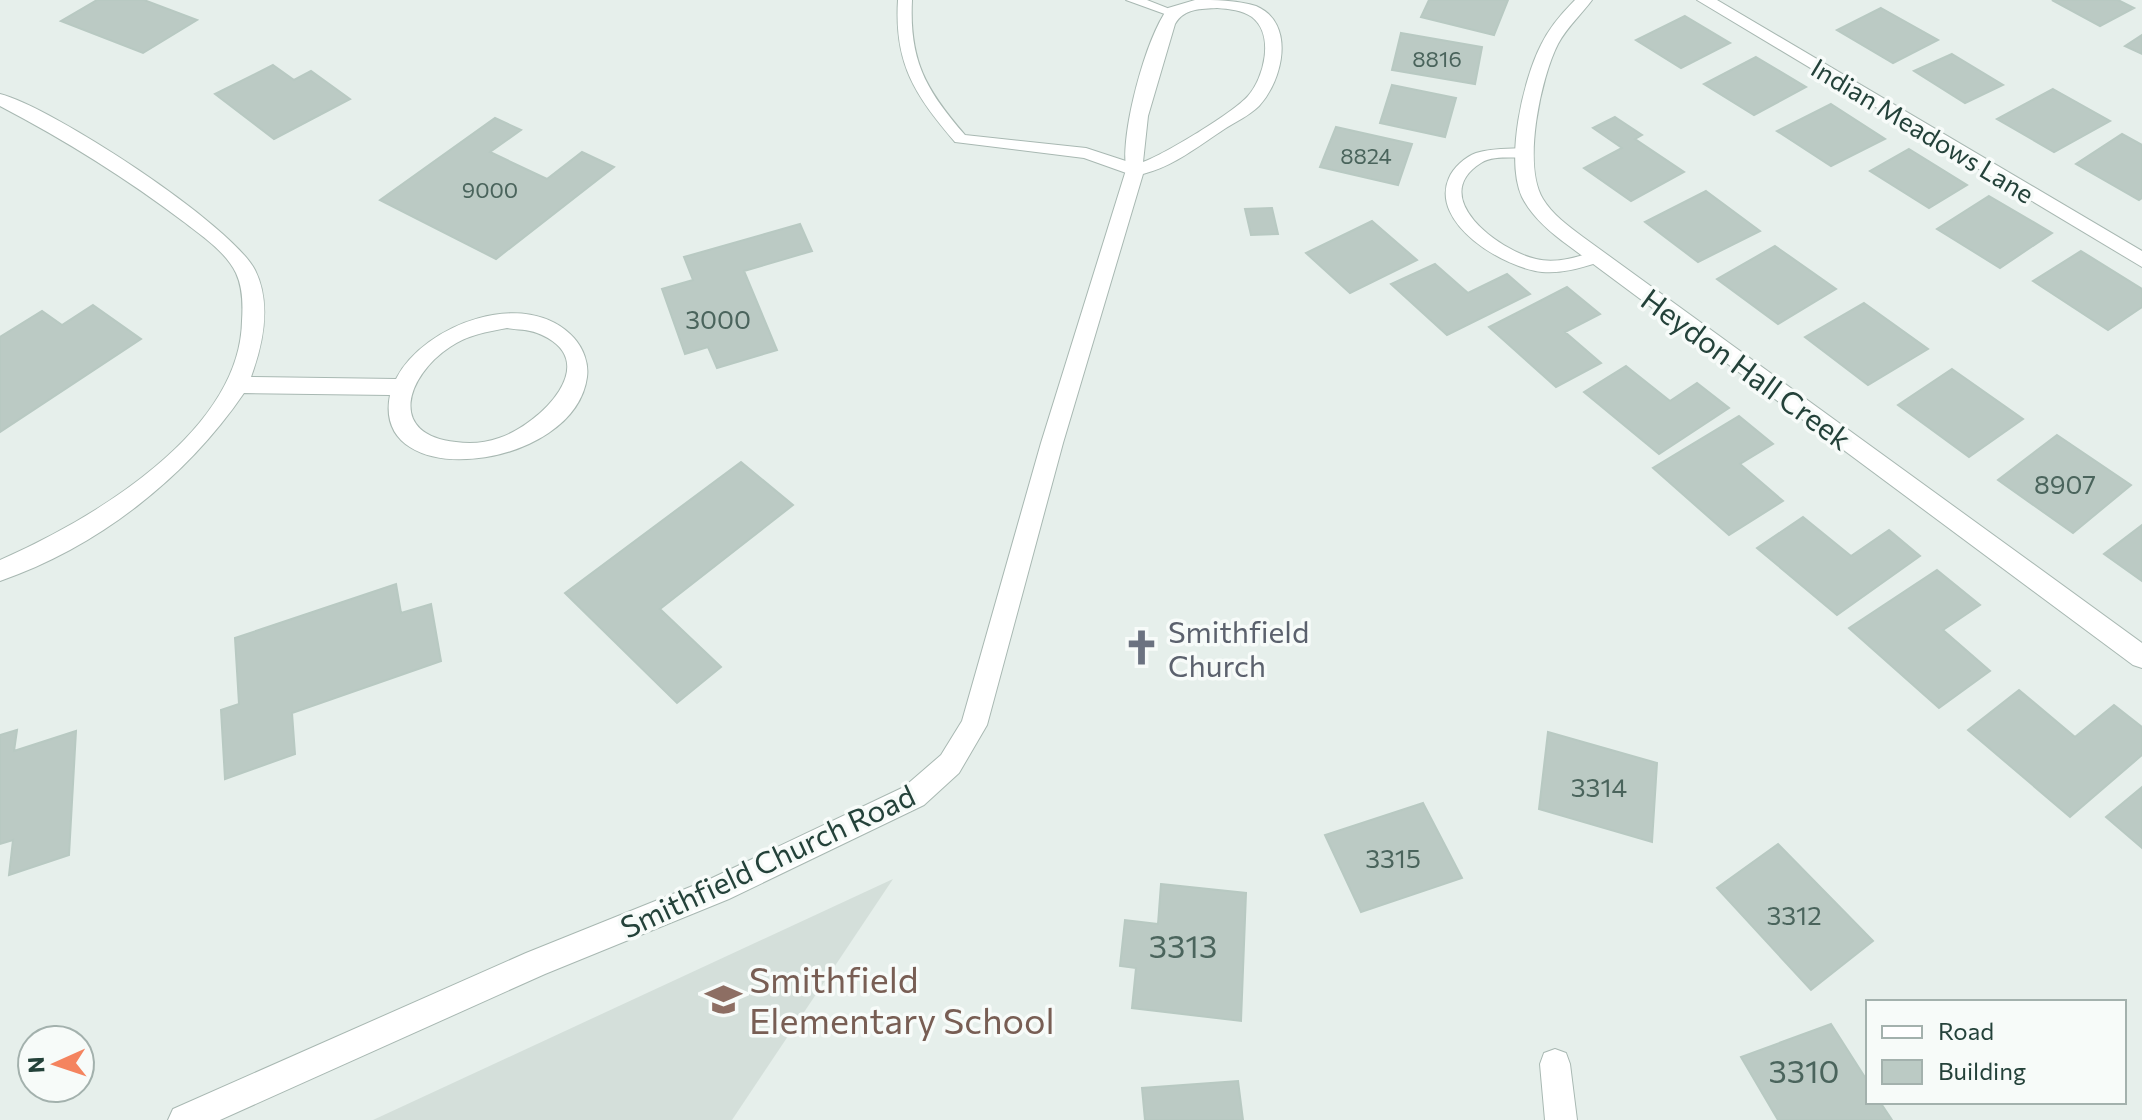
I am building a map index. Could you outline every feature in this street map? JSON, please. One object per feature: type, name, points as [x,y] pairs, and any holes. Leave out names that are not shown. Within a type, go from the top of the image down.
[{"type":"street","points":[[1135,170],[1160,165],[1254,100],[1268,74],[1274,47],[1266,8],[1207,0],[1185,4],[1173,13]]},
{"type":"street","name":"Heydon Hall Creek","points":[[1584,0],[1572,11],[1545,52],[1526,135],[1524,175],[1532,198],[1557,226],[1597,257],[2142,657]]},
{"type":"street","name":"Indian Meadows Lane","points":[[1705,0],[2142,260]]},
{"type":"street","name":"Smithfield Church Road","points":[[184,1120],[536,963],[719,889],[914,796],[950,764],[974,725],[978,712],[1052,443],[1135,170],[1131,149],[1162,34],[1173,13]]},
{"type":"street","points":[[0,99],[73,136],[151,186],[220,241],[243,267],[250,282],[256,317],[251,354],[237,385],[201,435],[169,468],[120,508],[61,544],[0,571]]},
{"type":"street","points":[[507,321],[539,325],[562,337],[576,357],[576,382],[563,407],[538,430],[504,446],[467,453],[433,448],[409,434],[397,412],[400,387],[415,362],[441,341],[473,327],[507,321]]},
{"type":"street","points":[[237,385],[400,387]]},
{"type":"street","points":[[1555,1064],[1561,1120]]},
{"type":"lane","points":[[905,0],[902,34],[912,75],[960,139],[1086,153],[1135,170]]},
{"type":"lane","points":[[1133,0],[1173,13]]},
{"type":"lane","points":[[1525,153],[1478,157],[1466,167],[1453,186],[1454,205],[1466,225],[1487,246],[1506,256],[1537,265],[1564,267],[1597,257]]},
{"type":"shaded area","name":"Smithfield Elementary School","points":[[893,879],[732,1120],[373,1120]]},
{"type":"building","points":[[97,0],[144,0],[197,20],[143,53],[61,21]]},
{"type":"building","points":[[1429,0],[1508,0],[1494,35],[1421,17]]},
{"type":"building","points":[[2052,0],[2118,0],[2134,8],[2100,26]]},
{"type":"building","points":[[1881,8],[1938,40],[1893,63],[1837,30]]},
{"type":"building","points":[[1685,16],[1730,43],[1681,68],[1636,40]]},
{"type":"building","points":[[1401,33],[1482,47],[1475,84],[1392,70]]},
{"type":"building","points":[[2142,35],[2142,54],[2125,46]]},
{"type":"building","points":[[1952,54],[2003,85],[1965,103],[1914,71]]},
{"type":"building","points":[[1756,57],[1806,87],[1754,115],[1704,84]]},
{"type":"building","points":[[273,65],[294,80],[311,71],[350,99],[274,139],[215,94]]},
{"type":"building","points":[[1392,85],[1456,98],[1445,137],[1380,123]]},
{"type":"building","points":[[2053,89],[2110,121],[2054,152],[1997,119]]},
{"type":"building","points":[[1831,104],[1885,139],[1831,166],[1777,131]]},
{"type":"building","points":[[1615,117],[1642,135],[1635,139],[1684,172],[1631,201],[1584,168],[1622,148],[1593,128]]},
{"type":"building","points":[[495,118],[521,130],[490,152],[547,179],[582,152],[614,167],[496,259],[380,200]]},
{"type":"building","points":[[1336,127],[1412,144],[1398,185],[1320,167]]},
{"type":"building","points":[[2122,134],[2142,145],[2142,198],[2139,200],[2076,164]]},
{"type":"building","points":[[1909,149],[1967,185],[1929,208],[1870,171]]},
{"type":"building","points":[[1706,191],[1760,231],[1698,262],[1645,222]]},
{"type":"building","points":[[1989,196],[2052,233],[2000,268],[1937,229]]},
{"type":"building","points":[[1272,208],[1278,234],[1251,235],[1245,209]]},
{"type":"building","points":[[1372,221],[1417,260],[1350,293],[1306,253]]},
{"type":"building","points":[[800,224],[812,251],[744,271],[777,350],[717,368],[708,347],[685,354],[662,289],[693,280],[684,257]]},
{"type":"building","points":[[1775,246],[1836,289],[1778,324],[1717,279]]},
{"type":"building","points":[[2081,251],[2142,289],[2142,307],[2108,330],[2033,281]]},
{"type":"building","points":[[1435,264],[1468,293],[1507,274],[1530,294],[1447,335],[1391,284]]},
{"type":"building","points":[[1567,287],[1600,314],[1565,332],[1601,363],[1556,387],[1489,327]]},
{"type":"building","points":[[1864,303],[1928,349],[1868,385],[1805,337]]},
{"type":"building","points":[[93,305],[141,339],[0,432],[0,337],[42,311],[62,325]]},
{"type":"building","points":[[1626,366],[1670,401],[1697,383],[1729,408],[1659,454],[1584,392]]},
{"type":"building","points":[[1952,369],[2023,419],[1969,457],[1898,405]]},
{"type":"building","points":[[1739,416],[1773,444],[1740,464],[1783,501],[1729,535],[1653,468]]},
{"type":"building","points":[[2057,435],[2131,485],[2073,533],[1998,480]]},
{"type":"building","points":[[741,462],[793,505],[660,609],[721,667],[677,703],[565,593]]},
{"type":"building","points":[[1803,517],[1851,556],[1889,530],[1920,556],[1837,615],[1757,548]]},
{"type":"building","points":[[2142,525],[2142,581],[2104,554]]},
{"type":"building","points":[[1937,570],[1980,605],[1943,630],[1990,671],[1939,708],[1849,628]]},
{"type":"building","points":[[396,584],[401,613],[431,604],[441,661],[292,713],[295,754],[225,779],[221,710],[239,704],[235,638]]},
{"type":"building","points":[[2019,690],[2075,737],[2114,705],[2142,727],[2142,755],[2070,817],[1968,730]]},
{"type":"building","points":[[17,730],[14,751],[76,731],[69,855],[9,875],[13,840],[0,844],[0,735]]},
{"type":"building","points":[[1548,732],[1657,763],[1652,842],[1539,809]]},
{"type":"building","points":[[2142,787],[2142,848],[2106,817]]},
{"type":"building","points":[[1423,803],[1462,878],[1361,912],[1325,835]]},
{"type":"building","points":[[1778,844],[1873,941],[1811,990],[1717,888]]},
{"type":"building","points":[[1161,884],[1246,893],[1241,1021],[1132,1008],[1136,968],[1120,966],[1125,920],[1158,924]]},
{"type":"building","points":[[1831,1024],[1866,1079],[1866,1104],[1881,1104],[1892,1120],[1778,1120],[1741,1057]]},
{"type":"building","points":[[1238,1081],[1243,1120],[1145,1120],[1142,1088]]},
{"type":"place","name":"Smithfield Church","points":[[1142,647]]},
{"type":"place","name":"Smithfield Elementary School","points":[[723,999]]}]
